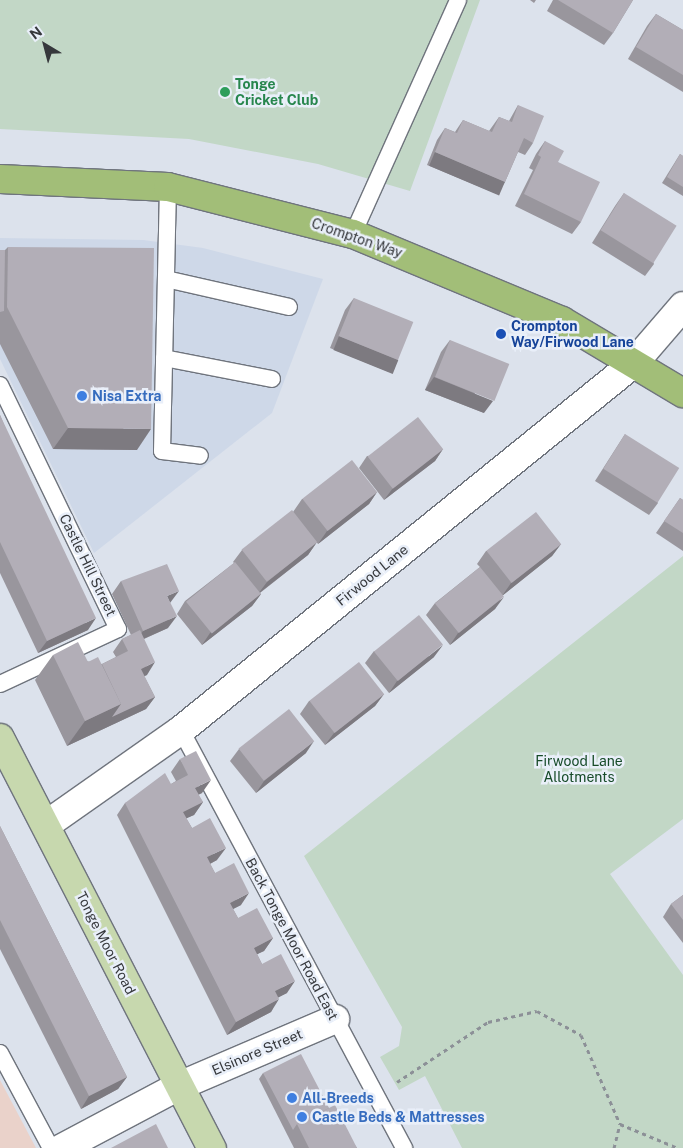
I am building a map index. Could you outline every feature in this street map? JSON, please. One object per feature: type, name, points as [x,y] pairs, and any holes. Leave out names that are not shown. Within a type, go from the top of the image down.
[{"type":"highway","name":"Crompton Way","points":[[1,179],[168,187],[353,234],[562,321],[683,393]]},
{"type":"main road","name":"Tonge Moor Road","points":[[0,738],[212,1148]]},
{"type":"street","name":"Firwood Lane","points":[[46,826],[181,730],[634,363],[683,306]]},
{"type":"street","name":"Elsinore Street","points":[[62,1148],[179,1086],[334,1019]]},
{"type":"lane","points":[[353,234],[458,0]]},
{"type":"lane","points":[[168,187],[162,451],[200,456]]},
{"type":"lane","points":[[166,279],[289,307]]},
{"type":"lane","points":[[164,358],[272,379]]},
{"type":"lane","name":"Castle Hill Street","points":[[0,385],[118,628],[0,684]]},
{"type":"lane","name":"Back Tonge Moor Road East","points":[[181,730],[404,1148]]},
{"type":"lane","points":[[0,1053],[51,1148]]},
{"type":"path","points":[[377,1095],[488,1022],[537,1011],[581,1036],[620,1124],[614,1148]]},
{"type":"path","points":[[620,1124],[678,1148]]},
{"type":"shaded area","points":[[0,238],[143,240],[203,248],[323,279],[272,413],[94,553],[0,359]]},
{"type":"shaded area","points":[[0,1080],[36,1148],[0,1148]]},
{"type":"green space","name":"Tonge Cricket Club","points":[[0,0],[480,0],[410,191],[318,164],[189,139],[0,129]]},
{"type":"green space","name":"Firwood Lane Allotments","points":[[683,556],[683,819],[610,874],[683,975],[683,1148],[462,1148],[425,1076],[399,1090],[380,1057],[399,1046],[402,1027],[304,856]]},
{"type":"building","points":[[558,0],[633,0],[613,33]]},
{"type":"building","points":[[656,14],[683,30],[683,75],[636,47]]},
{"type":"building","points":[[518,105],[544,116],[533,143],[524,138],[505,182],[435,152],[445,128],[457,133],[463,120],[492,132],[499,117],[512,122]]},
{"type":"building","points":[[545,141],[564,151],[558,162],[600,182],[581,222],[524,194],[541,157],[538,155]]},
{"type":"building","points":[[680,154],[683,156],[683,187],[667,177]]},
{"type":"building","points":[[624,193],[677,226],[653,263],[601,230]]},
{"type":"building","name":"Nisa Extra","points":[[8,247],[154,248],[151,429],[68,428],[7,307]]},
{"type":"building","points":[[0,250],[5,250],[4,311],[0,312]]},
{"type":"building","points":[[354,298],[413,322],[398,360],[339,336]]},
{"type":"building","points":[[450,340],[509,364],[494,401],[435,377]]},
{"type":"building","points":[[0,415],[96,618],[47,641],[0,542]]},
{"type":"building","points":[[418,417],[443,449],[393,489],[368,456]]},
{"type":"building","points":[[625,434],[679,468],[658,503],[603,469]]},
{"type":"building","points":[[352,460],[377,492],[328,531],[302,499]]},
{"type":"building","points":[[680,498],[683,500],[683,533],[664,521]]},
{"type":"building","points":[[292,510],[317,542],[267,582],[242,549]]},
{"type":"building","points":[[536,512],[561,544],[512,583],[486,551]]},
{"type":"building","points":[[235,562],[261,594],[212,634],[186,602]]},
{"type":"building","points":[[167,564],[179,591],[167,596],[177,616],[143,631],[121,581]]},
{"type":"building","points":[[480,567],[504,597],[459,633],[435,604]]},
{"type":"building","points":[[419,615],[443,645],[398,681],[374,652]]},
{"type":"building","points":[[140,630],[155,662],[141,669],[155,697],[112,717],[121,704],[102,664],[128,651],[122,639]]},
{"type":"building","points":[[78,642],[88,662],[98,657],[121,704],[85,721],[53,655]]},
{"type":"building","points":[[359,662],[384,694],[335,733],[309,701]]},
{"type":"building","points":[[289,709],[314,741],[264,781],[239,748]]},
{"type":"building","points":[[196,751],[211,780],[195,788],[203,802],[183,812],[192,828],[210,818],[226,848],[207,857],[215,873],[234,863],[249,893],[230,903],[238,918],[257,908],[273,938],[254,948],[262,964],[281,954],[295,981],[275,991],[279,999],[236,1022],[125,803],[165,773],[171,784],[188,775],[180,759]]},
{"type":"building","points":[[0,826],[127,1077],[89,1096],[0,920]]},
{"type":"building","points":[[683,895],[683,920],[671,904]]},
{"type":"building","points":[[301,1054],[329,1108],[297,1124],[293,1130],[263,1073]]},
{"type":"building","points":[[335,1105],[357,1148],[309,1148],[297,1124]]},
{"type":"building","points":[[156,1124],[168,1148],[111,1148]]},
{"type":"place","name":"Tonge Cricket Club","points":[[225,92]]},
{"type":"place","name":"Crompton Way/Firwood Lane","points":[[501,334]]},
{"type":"place","name":"Nisa Extra","points":[[82,396]]},
{"type":"place","name":"All-Breeds","points":[[292,1098]]},
{"type":"place","name":"Castle Beds & Mattresses","points":[[302,1117]]}]
